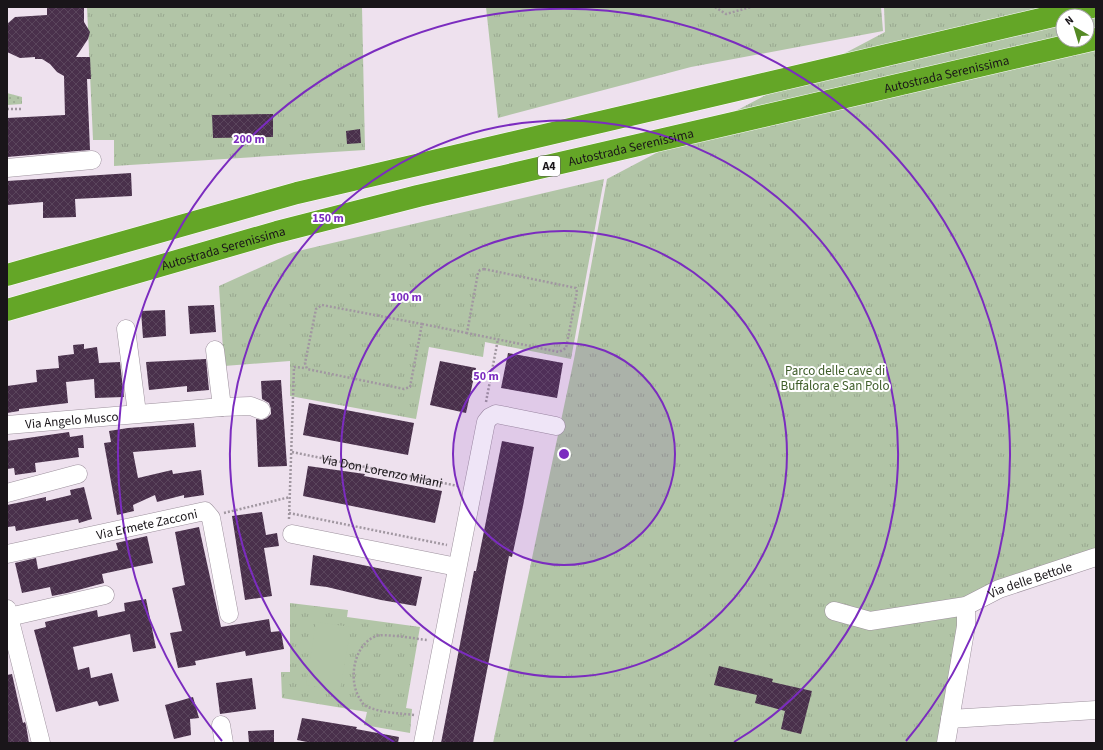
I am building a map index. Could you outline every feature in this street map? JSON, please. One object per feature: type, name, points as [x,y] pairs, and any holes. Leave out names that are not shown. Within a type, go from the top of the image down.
[{"type":"highway","points":[[7,275],[297,193],[1092,7]]},
{"type":"highway","name":"Autostrada Serenissima","points":[[7,310],[277,232],[418,196],[1096,39]]},
{"type":"street","points":[[7,168],[92,160]]},
{"type":"street","name":"Via Angelo Musco","points":[[128,338],[137,413]]},
{"type":"street","points":[[215,350],[222,407]]},
{"type":"street","name":"Via Angelo Musco","points":[[7,425],[222,407],[256,408]]},
{"type":"street","points":[[423,743],[486,422],[490,417],[496,414],[556,426]]},
{"type":"street","points":[[7,493],[78,474]]},
{"type":"street","name":"Via Ermete Zacconi","points":[[7,554],[202,511],[210,515],[229,614]]},
{"type":"street","points":[[290,530],[457,568]]},
{"type":"street","name":"Via delle Bettole","points":[[834,611],[870,620],[966,606],[999,589],[1096,557]]},
{"type":"street","points":[[41,743],[8,613],[105,595]]},
{"type":"street","points":[[946,743],[966,626],[966,606]]},
{"type":"street","points":[[950,719],[1096,710]]},
{"type":"street","points":[[221,725],[224,743]]},
{"type":"path","points":[[715,7],[726,14],[751,7]]},
{"type":"path","points":[[7,109],[22,109]]},
{"type":"path","points":[[306,368],[305,363],[316,309],[320,305],[560,352],[566,348],[577,292],[576,288],[482,269],[478,274],[467,333]]},
{"type":"path","points":[[290,530],[289,513],[294,367],[306,368],[309,370],[406,389],[410,385],[422,324]]},
{"type":"path","points":[[486,404],[498,339]]},
{"type":"path","name":"Via Don Lorenzo Milani","points":[[292,452],[473,488]]},
{"type":"path","points":[[210,515],[290,497]]},
{"type":"path","points":[[289,513],[448,545]]},
{"type":"path","points":[[428,716],[380,710],[364,705],[356,692],[352,680],[358,653],[366,642],[377,635],[443,641]]},
{"type":"green space","points":[[87,7],[362,7],[365,150],[114,166],[114,140],[93,140]]},
{"type":"green space","points":[[486,7],[881,7],[883,31],[691,67],[498,118]]},
{"type":"green space","name":"Parco delle cave di Buffalora e San Polo","points":[[884,7],[1096,7],[1096,554],[976,597],[942,743],[493,743],[574,359],[607,179],[885,32]]},
{"type":"green space","points":[[7,93],[22,97],[22,104],[7,105]]},
{"type":"green space","points":[[604,179],[571,359],[485,342],[483,357],[429,347],[416,419],[290,396],[290,361],[224,366],[219,286],[294,252]]},
{"type":"green space","points":[[290,603],[348,610],[347,617],[420,627],[406,708],[412,709],[410,733],[364,725],[367,712],[282,698],[281,672],[290,672]]},
{"type":"green space","points":[[316,622],[351,627],[340,691],[306,685]]},
{"type":"building","points":[[47,7],[84,7],[84,22],[90,32],[88,39],[76,57],[90,57],[91,79],[87,79],[90,150],[7,157],[7,118],[65,115],[64,76],[42,59],[35,59],[35,57],[20,58],[7,52],[7,24],[15,17],[47,15]]},
{"type":"building","points":[[273,114],[273,137],[213,138],[212,115]]},
{"type":"building","points":[[360,129],[361,143],[347,144],[346,131]]},
{"type":"building","points":[[131,173],[132,196],[75,199],[76,217],[43,218],[43,202],[7,205],[7,181]]},
{"type":"building","points":[[214,305],[216,332],[190,334],[188,306]]},
{"type":"building","points":[[165,310],[166,336],[143,338],[141,311]]},
{"type":"building","points":[[84,344],[84,349],[97,347],[99,363],[120,362],[124,397],[95,398],[94,379],[66,382],[68,403],[19,409],[19,411],[7,413],[7,386],[37,382],[36,370],[59,368],[58,356],[74,354],[73,345]]},
{"type":"building","points":[[508,353],[563,363],[557,398],[501,388]]},
{"type":"building","points":[[206,359],[209,390],[187,392],[187,386],[149,390],[146,362]]},
{"type":"building","points":[[440,361],[476,368],[466,413],[430,405]]},
{"type":"building","points":[[281,380],[287,466],[258,467],[256,419],[262,420],[271,414],[269,403],[262,399],[261,381]]},
{"type":"building","points":[[309,403],[414,423],[408,455],[303,435]]},
{"type":"building","points":[[194,423],[196,447],[133,452],[138,478],[172,470],[173,474],[201,470],[204,495],[184,498],[184,495],[157,502],[155,495],[133,505],[134,511],[117,515],[104,443],[111,442],[109,431],[128,428]]},
{"type":"building","points":[[69,432],[70,437],[83,435],[84,448],[78,448],[79,457],[35,463],[36,472],[15,475],[14,468],[7,469],[7,441]]},
{"type":"building","points":[[502,441],[534,447],[523,506],[512,557],[509,556],[473,743],[441,743],[474,571],[476,571]]},
{"type":"building","points":[[308,466],[365,474],[364,476],[442,491],[435,523],[303,496]]},
{"type":"building","points":[[84,487],[92,519],[79,523],[78,519],[16,531],[15,526],[8,527],[7,505],[46,497],[46,501],[71,495],[70,490]]},
{"type":"building","points":[[262,512],[266,535],[277,533],[279,546],[264,548],[272,596],[245,600],[232,516]]},
{"type":"building","points":[[199,527],[221,627],[269,619],[271,632],[281,631],[284,649],[246,656],[245,651],[195,661],[196,665],[178,668],[170,633],[182,631],[172,588],[185,585],[175,532]]},
{"type":"building","points":[[147,536],[153,563],[102,574],[104,583],[67,593],[52,596],[50,587],[22,593],[15,563],[36,558],[38,569],[118,550],[116,543]]},
{"type":"building","points":[[313,555],[422,577],[416,606],[381,600],[327,587],[310,585]]},
{"type":"building","points":[[146,599],[156,648],[133,652],[130,634],[73,647],[78,670],[89,667],[91,678],[112,673],[119,701],[99,706],[97,701],[56,712],[34,630],[46,627],[45,622],[97,610],[98,617],[125,611],[124,603]]},
{"type":"building","points":[[719,666],[773,679],[772,682],[812,691],[801,734],[781,729],[785,711],[755,703],[757,695],[714,685]]},
{"type":"building","points":[[12,674],[23,723],[25,722],[26,725],[29,743],[7,743],[7,675]]},
{"type":"building","points":[[252,678],[256,709],[220,714],[216,683]]},
{"type":"building","points":[[193,697],[199,718],[190,719],[191,735],[174,739],[165,705]]},
{"type":"building","points":[[302,718],[357,727],[356,729],[399,737],[398,743],[312,743],[297,740]]},
{"type":"building","points":[[274,730],[274,743],[249,743],[248,731]]}]
